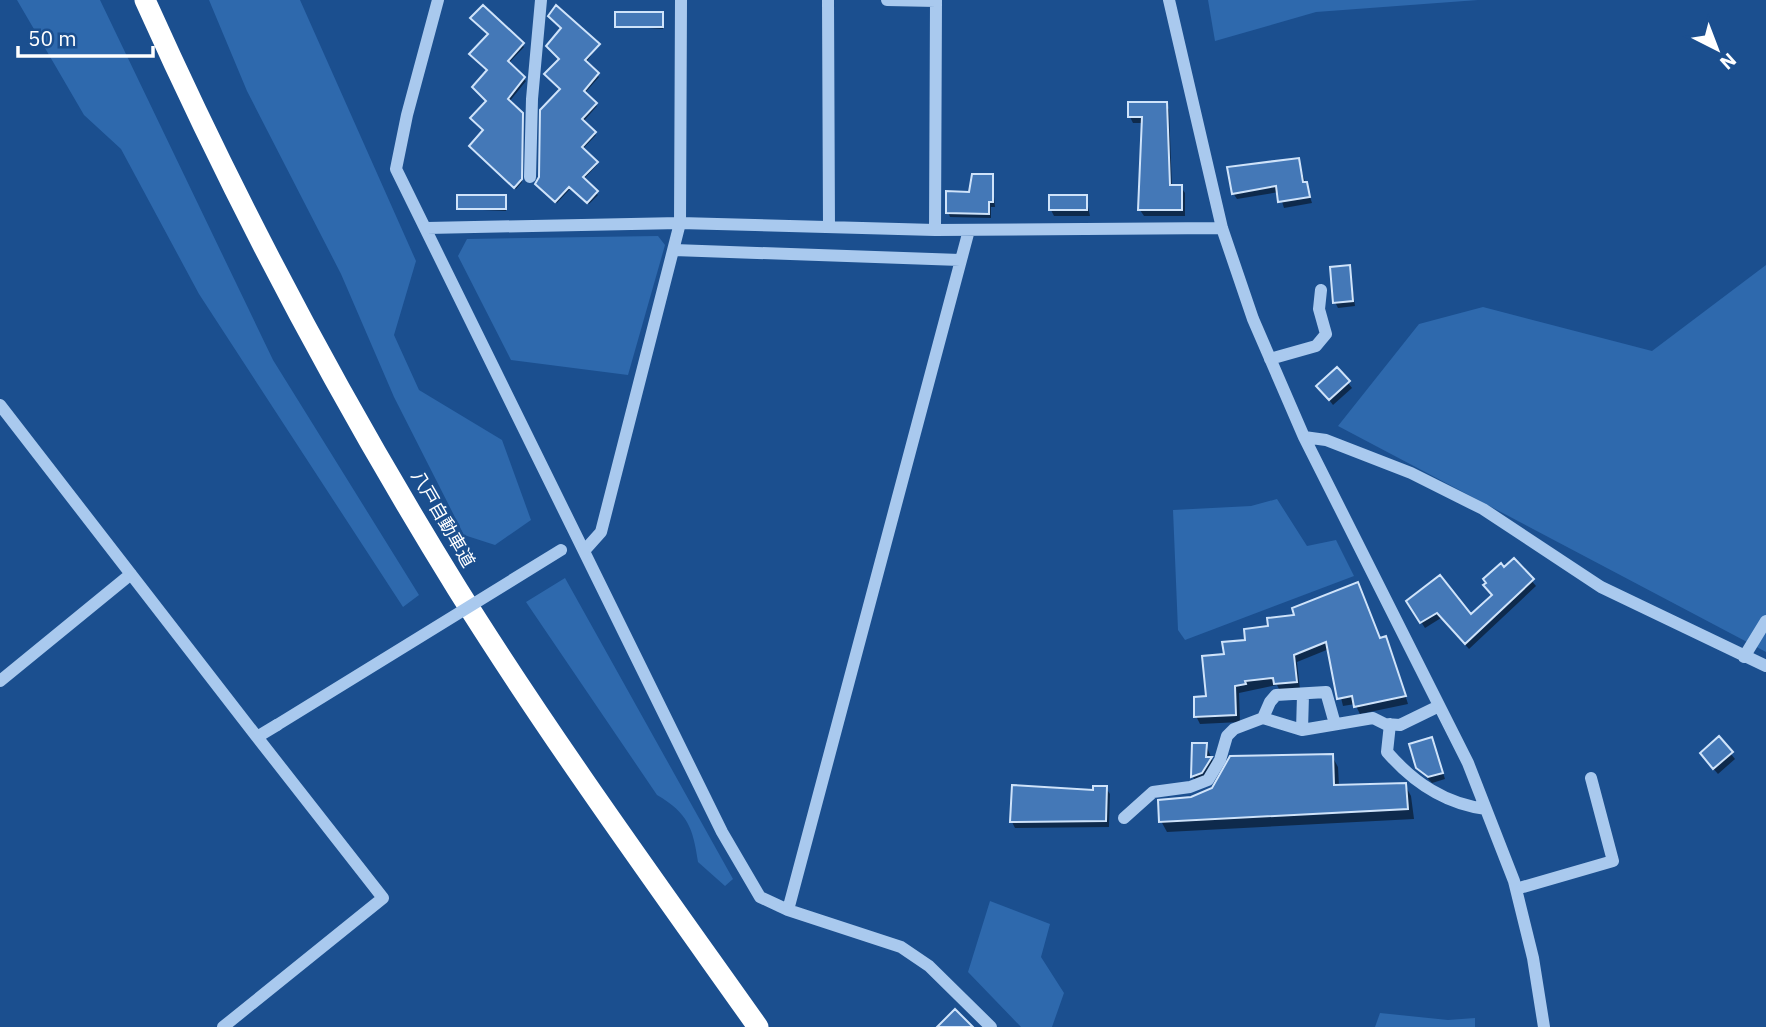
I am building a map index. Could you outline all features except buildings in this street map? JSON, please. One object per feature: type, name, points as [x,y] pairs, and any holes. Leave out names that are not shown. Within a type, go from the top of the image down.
[{"type":"highway","name":"八戸自動車道","points":[[145,0],[222,168],[343,393],[458,590],[615,827],[758,1027]]},
{"type":"street","points":[[438,0],[407,115],[396,169],[722,832],[760,897],[788,911],[901,947],[929,966],[991,1027]]},
{"type":"street","points":[[530,177],[532,99],[541,0]]},
{"type":"street","points":[[584,551],[601,532],[680,223],[681,0]]},
{"type":"street","points":[[828,0],[829,228]]},
{"type":"street","points":[[887,0],[936,0],[935,230]]},
{"type":"street","points":[[1169,0],[1222,228],[1253,319],[1304,437],[1468,763],[1516,889],[1533,958],[1544,1027]]},
{"type":"street","points":[[427,228],[680,223],[935,230],[1222,228]]},
{"type":"street","points":[[788,911],[969,230]]},
{"type":"street","points":[[674,250],[960,260]]},
{"type":"street","points":[[1270,359],[1317,346],[1326,334],[1319,309],[1321,290]]},
{"type":"street","points":[[0,405],[383,898],[223,1027]]},
{"type":"street","points":[[1304,437],[1326,440],[1411,473],[1494,516],[1601,587],[1766,666]]},
{"type":"street","points":[[257,737],[577,539]]},
{"type":"street","points":[[0,681],[131,574]]},
{"type":"street","points":[[1744,657],[1766,621]]},
{"type":"street","points":[[1263,718],[1276,695],[1326,692],[1335,724]]},
{"type":"street","points":[[1302,730],[1303,695]]},
{"type":"street","points":[[1124,818],[1153,792],[1190,787],[1208,780],[1220,760],[1227,736],[1234,729],[1263,718],[1302,730],[1373,718],[1400,725],[1440,706]]},
{"type":"street","points":[[1390,724],[1387,752],[1399,766],[1441,798],[1486,809]]},
{"type":"street","points":[[1516,889],[1613,861],[1591,778]]},
{"type":"shaded area","points":[[17,0],[100,0],[273,360],[419,595],[403,607],[199,294],[121,149],[84,115]]},
{"type":"shaded area","points":[[209,0],[300,0],[416,261],[394,335],[419,390],[502,440],[531,520],[495,545],[464,535],[394,397],[341,274],[247,91]]},
{"type":"shaded area","points":[[1208,0],[1478,0],[1316,12],[1215,41]]},
{"type":"shaded area","points":[[658,236],[665,245],[628,375],[511,360],[458,256],[467,239]]},
{"type":"shaded area","points":[[1766,265],[1766,652],[1338,426],[1419,324],[1483,307],[1652,351]]},
{"type":"shaded area","points":[[1277,499],[1307,546],[1336,540],[1354,576],[1185,640],[1178,630],[1173,510],[1251,506]]},
{"type":"shaded area","points":[[565,578],[733,879],[725,886],[698,862],[687,822],[676,808],[657,795],[526,602]]},
{"type":"shaded area","points":[[990,901],[1050,924],[1041,957],[1064,993],[1052,1027],[1021,1027],[968,972]]},
{"type":"shaded area","points":[[1380,1013],[1448,1020],[1475,1018],[1475,1027],[1375,1027]]}]
